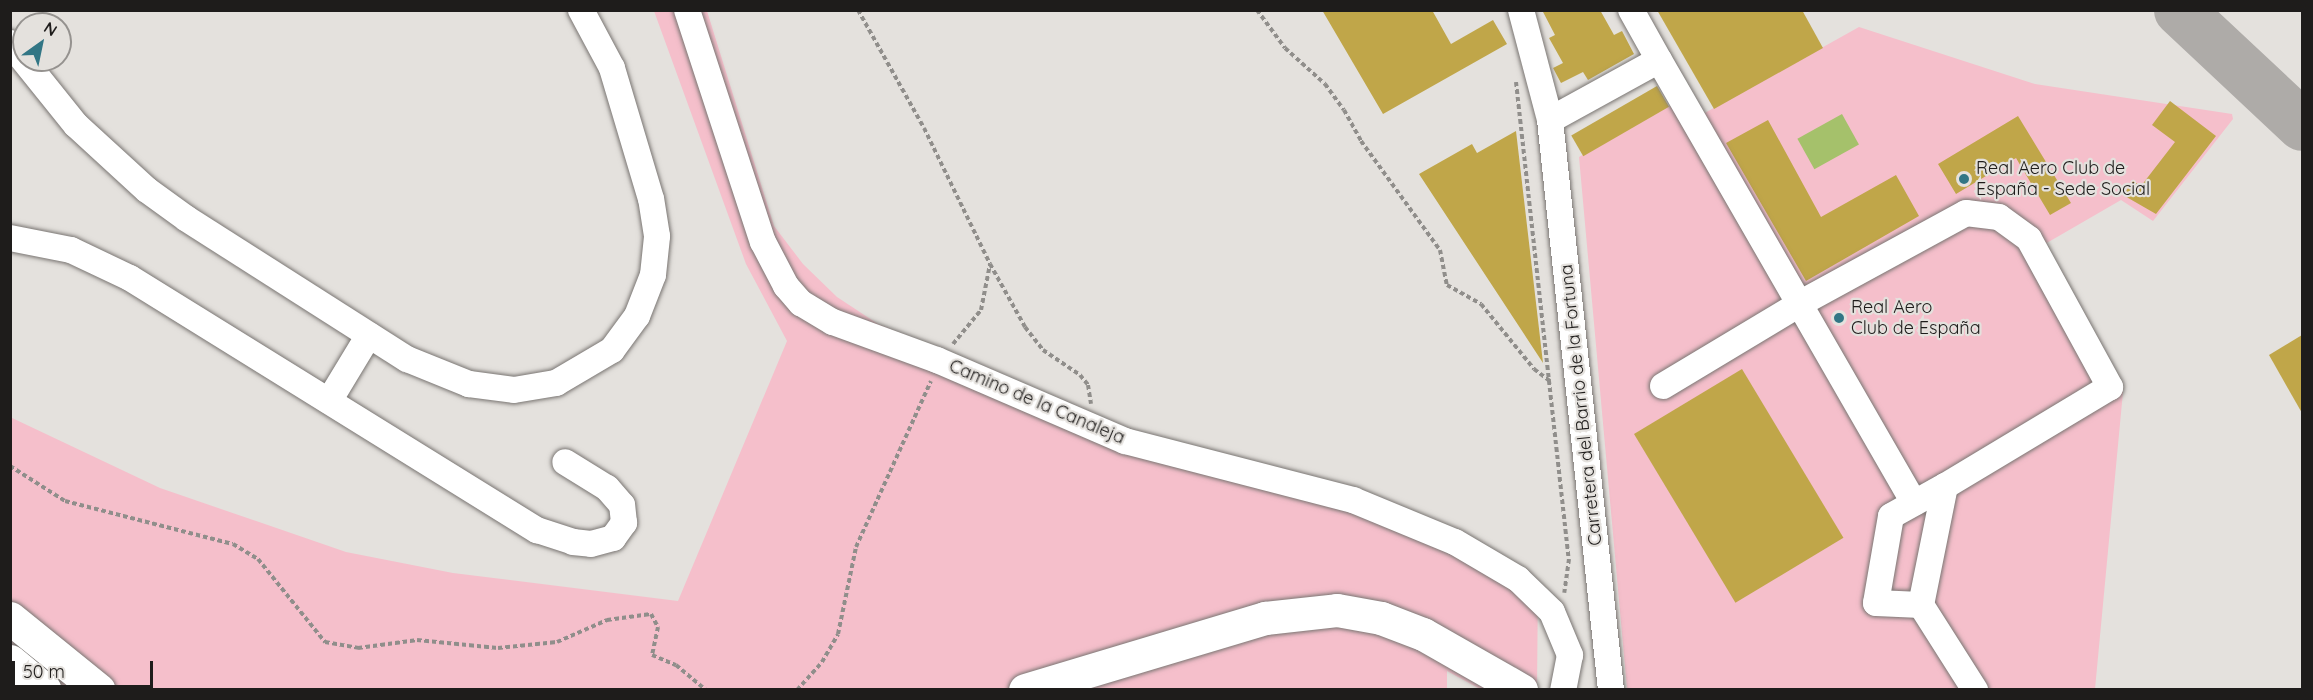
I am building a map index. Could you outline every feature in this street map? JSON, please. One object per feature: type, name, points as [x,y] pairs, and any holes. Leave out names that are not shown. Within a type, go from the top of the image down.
[{"type":"main road","points":[[1025,690],[1079,681],[1265,618],[1337,610],[1381,618],[1423,634],[1521,690]]},
{"type":"main road","points":[[10,618],[99,690]]},
{"type":"main road","points":[[10,661],[45,690]]},
{"type":"street","points":[[10,43],[76,125],[147,190],[407,359],[450,378],[514,390],[536,388],[577,374],[597,362],[626,334],[653,275],[655,218],[612,68],[581,10]]},
{"type":"street","name":"Camino de la Canaleja","points":[[687,10],[763,242],[786,286],[817,314],[937,360],[1102,432],[1392,514],[1491,562],[1552,612],[1570,655],[1563,690]]},
{"type":"street","name":"Carretera del Barrio de la Fortuna","points":[[1521,10],[1550,120],[1611,690]]},
{"type":"street","points":[[1631,10],[1914,503]]},
{"type":"street","points":[[1550,120],[1659,60]]},
{"type":"street","points":[[1663,386],[1801,303],[1966,213],[1999,218],[2029,239],[2110,387],[1891,516],[1876,603],[1922,605]]},
{"type":"street","points":[[10,238],[63,248],[100,263],[549,536],[591,544],[613,538],[624,523],[622,505],[607,488],[565,462]]},
{"type":"street","points":[[329,401],[369,335]]},
{"type":"street","points":[[1945,486],[1922,605],[1975,690]]},
{"type":"path","points":[[858,10],[924,128],[990,264],[1037,342],[1088,385],[1102,432]]},
{"type":"path","points":[[1257,10],[1285,48],[1325,84],[1344,110],[1361,141],[1440,250],[1447,285],[1481,304],[1534,369],[1550,381]]},
{"type":"path","points":[[1516,79],[1569,559],[1567,586],[1552,612]]},
{"type":"path","points":[[797,690],[822,662],[838,634],[856,547],[927,393],[937,360],[975,322],[990,264]]},
{"type":"path","points":[[10,466],[65,501],[233,544],[258,559],[325,642],[358,648],[417,640],[498,648],[557,642],[607,620],[651,614],[658,627],[652,655],[676,665],[706,690]]},
{"type":"shaded area","points":[[654,11],[707,11],[774,226],[803,264],[837,297],[878,324],[991,369],[1117,428],[1318,482],[1538,583],[1537,689],[1480,689],[1447,671],[1447,690],[11,689],[10,417],[160,488],[346,552],[453,573],[678,601],[787,341],[746,264]]},
{"type":"shaded area","name":"Real Aero Club de España","points":[[1859,27],[2035,84],[2232,114],[2233,119],[2153,221],[2121,200],[2045,244],[2123,392],[2095,689],[1627,689],[1579,157],[1673,104],[1685,124]]},
{"type":"shaded area","points":[[1842,114],[1859,145],[1814,169],[1797,139]]},
{"type":"building","points":[[1322,10],[1432,10],[1451,44],[1493,20],[1507,44],[1383,114]]},
{"type":"building","points":[[1542,10],[1600,10],[1614,35],[1622,31],[1634,54],[1588,80],[1583,72],[1561,83],[1553,68],[1563,63],[1549,38],[1555,35]]},
{"type":"building","points":[[1657,10],[1802,10],[1823,48],[1714,109]]},
{"type":"building","points":[[1657,86],[1669,107],[1583,156],[1571,136]]},
{"type":"building","points":[[2170,101],[2216,136],[2156,214],[2123,195],[2133,181],[2141,186],[2175,142],[2152,125]]},
{"type":"building","name":"Real Aero Club de España - Sede Social","points":[[2018,116],[2071,203],[2050,215],[2016,158],[1956,194],[1938,164]]},
{"type":"building","points":[[1768,120],[1821,217],[1896,175],[1919,216],[1806,281],[1726,143]]},
{"type":"building","points":[[1516,131],[1543,363],[1419,174],[1472,144],[1477,153]]},
{"type":"building","points":[[2302,335],[2302,413],[2269,355]]},
{"type":"building","points":[[1742,369],[1843,538],[1735,603],[1634,434]]},
{"type":"taxiway","points":[[2179,10],[2302,125]]},
{"type":"place","name":"Real Aero Club de España - Sede Social","points":[[1964,179]]},
{"type":"place","name":"Real Aero Club de España","points":[[1839,318]]}]
